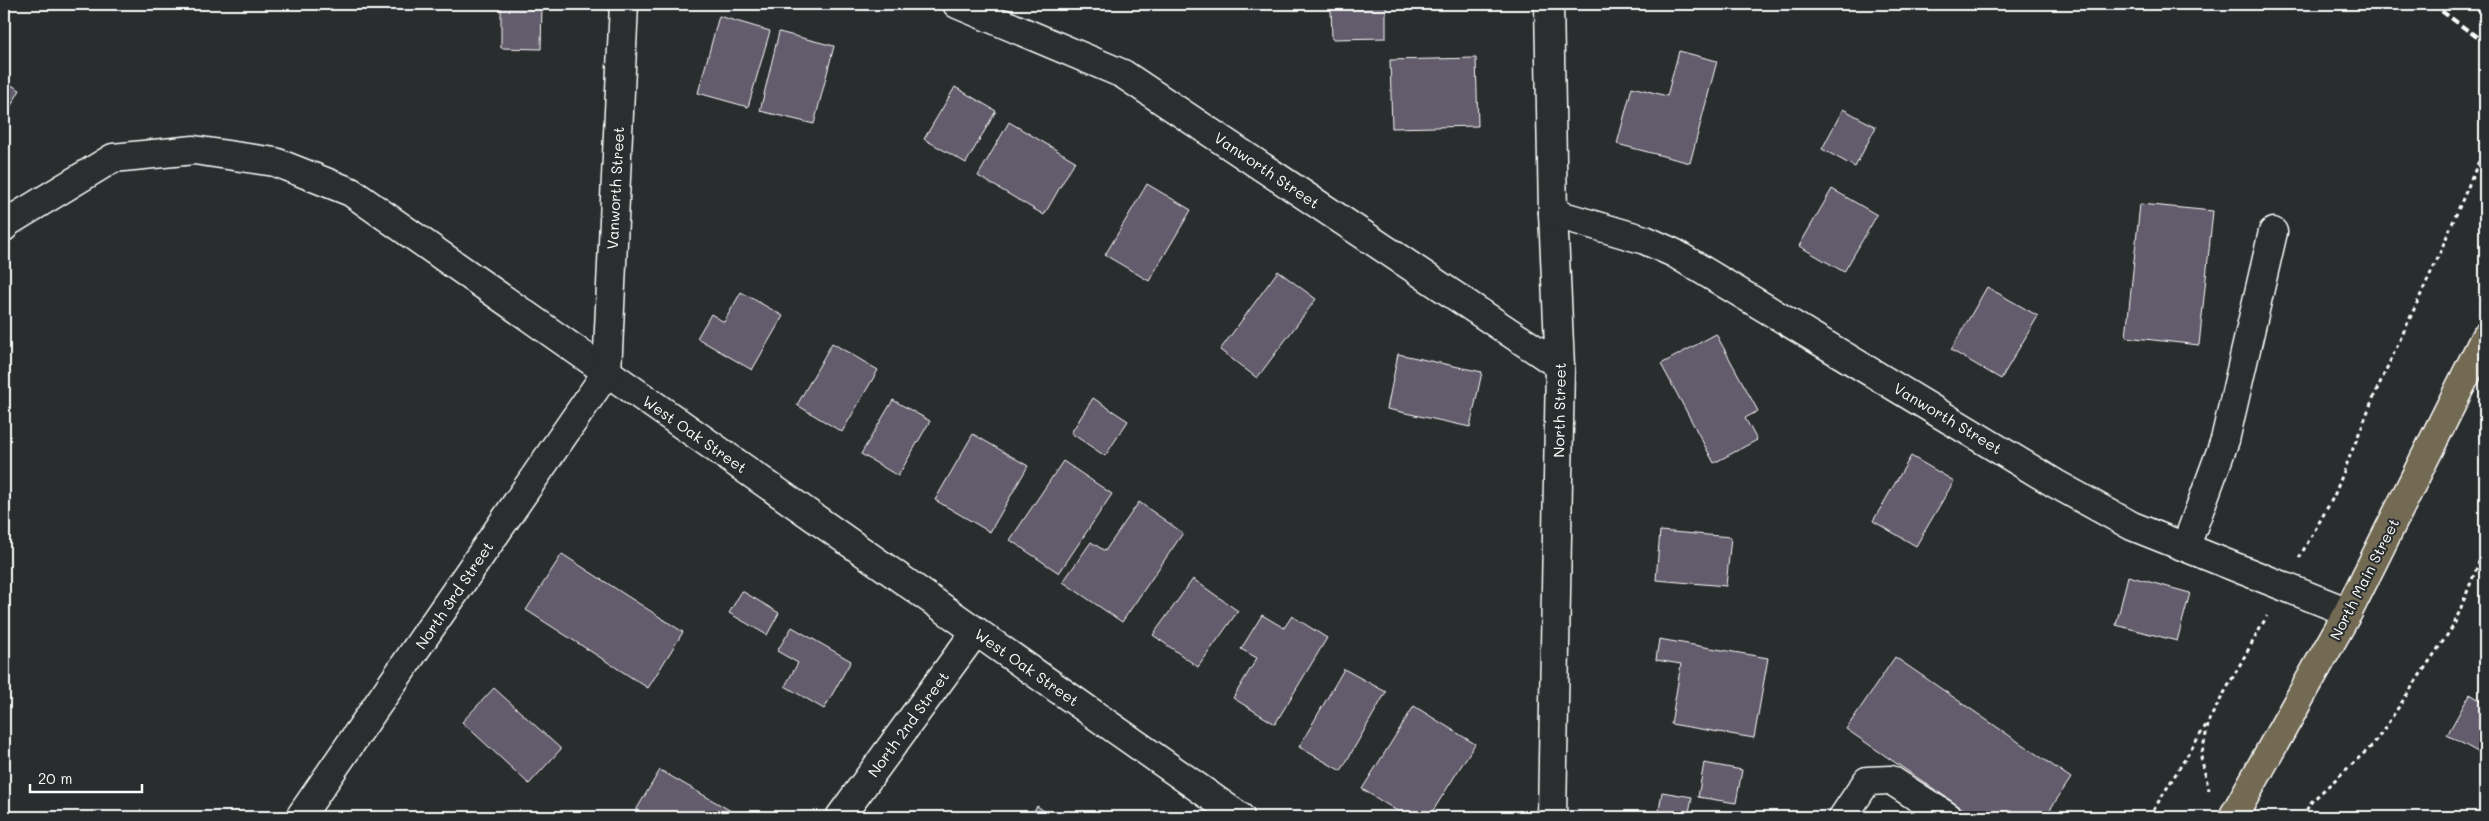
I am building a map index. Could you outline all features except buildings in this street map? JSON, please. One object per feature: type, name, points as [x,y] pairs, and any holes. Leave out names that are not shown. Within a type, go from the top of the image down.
[{"type":"main road","name":"North Main Street","points":[[2233,817],[2348,612],[2485,337]]},
{"type":"street","name":"Vanworth Street","points":[[607,372],[624,4]]},
{"type":"street","name":"Vanworth Street","points":[[957,4],[1123,74],[1560,366]]},
{"type":"street","name":"North Street","points":[[1549,4],[1553,213],[1560,366],[1552,817]]},
{"type":"street","name":"West Oak Street","points":[[4,227],[8,222],[113,158],[194,150],[275,162],[351,192],[1240,817]]},
{"type":"street","name":"Vanworth Street","points":[[1553,213],[1645,240],[1674,253],[2056,484],[2132,526],[2348,612]]},
{"type":"street","points":[[2186,546],[2226,440],[2273,232]]},
{"type":"street","name":"North 3rd Street","points":[[300,817],[607,372]]},
{"type":"street","name":"North 2nd Street","points":[[840,817],[976,631]]},
{"type":"street","points":[[1843,817],[1867,781],[1891,780],[1948,817]]},
{"type":"path","points":[[2149,817],[2208,722],[2334,496],[2374,396],[2435,264],[2485,147]]},
{"type":"path","points":[[2302,817],[2312,801],[2374,744],[2454,625],[2485,547]]},
{"type":"path","points":[[2208,722],[2201,757],[2210,792]]},
{"type":"railway","points":[[2432,4],[2485,43]]}]
